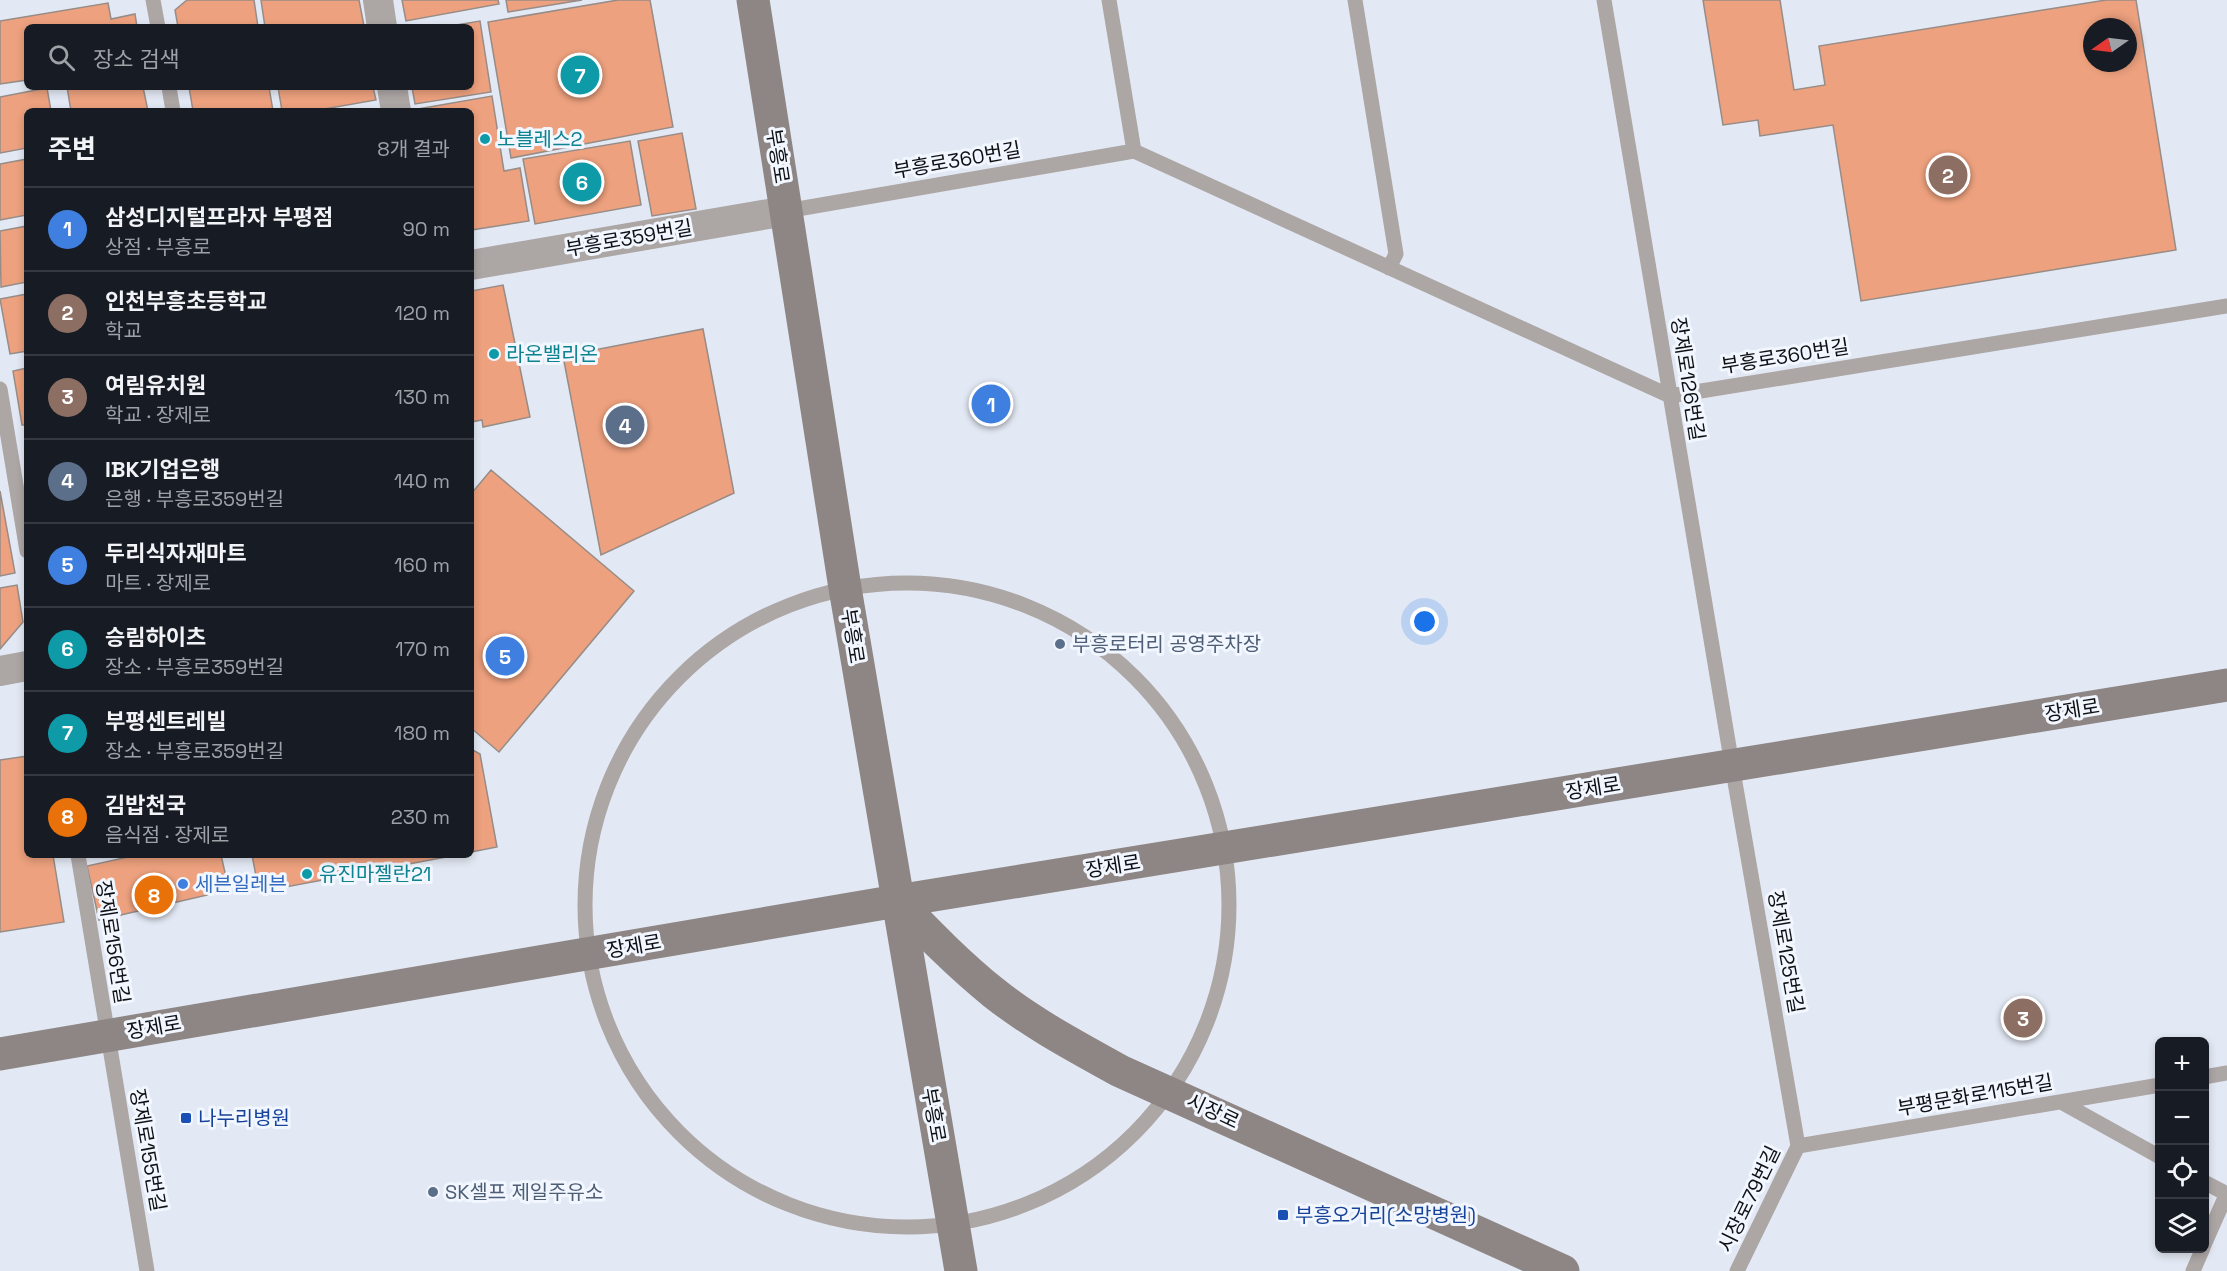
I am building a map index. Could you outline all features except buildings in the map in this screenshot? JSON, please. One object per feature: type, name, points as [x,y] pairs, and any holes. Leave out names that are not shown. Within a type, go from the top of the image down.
[{"type":"main road","name":"부흥로","points":[[753,0],[845,588],[962,1271]]},
{"type":"main road","name":"장제로","points":[[0,1054],[897,901],[2227,685]]},
{"type":"main road","name":"시장로","points":[[897,901],[944,949],[995,994],[1054,1035],[1120,1071],[1171,1092],[1563,1271]]},
{"type":"street","points":[[378,0],[382,24]]},
{"type":"street","points":[[392,90],[396,108]]},
{"type":"street","name":"부흥로359번길","points":[[474,264],[786,211]]},
{"type":"street","points":[[0,671],[24,667]]},
{"type":"lane","points":[[153,0],[157,24]]},
{"type":"lane","points":[[1109,0],[1134,151],[1670,396]]},
{"type":"lane","points":[[1355,0],[1396,254],[1389,268]]},
{"type":"lane","name":"장제로126번길","points":[[1604,0],[1732,765]]},
{"type":"lane","points":[[170,90],[172,108]]},
{"type":"lane","name":"부흥로360번길","points":[[786,211],[1134,151]]},
{"type":"lane","name":"부흥로360번길","points":[[1670,396],[2219,307]]},
{"type":"lane","points":[[0,389],[24,533]]},
{"type":"lane","points":[[887,583],[929,583],[971,589],[1013,600],[1052,616],[1088,639],[1122,665],[1177,729],[1202,776],[1214,806],[1224,848],[1229,899],[1227,950],[1216,1000],[1197,1048],[1171,1092],[1128,1142],[1076,1181],[1017,1210],[954,1226],[891,1229],[829,1219],[769,1198],[715,1165],[669,1123],[631,1072],[604,1015],[589,954],[585,913],[589,848],[605,791],[622,754],[643,719],[669,687],[699,658],[731,634],[774,611],[805,598],[845,588],[887,583]]},
{"type":"lane","name":"장제로125번길","points":[[1732,765],[1798,1146]]},
{"type":"lane","name":"장제로156번길","points":[[78,858],[108,1035]]},
{"type":"lane","name":"장제로155번길","points":[[108,1035],[147,1271]]},
{"type":"lane","points":[[2209,1076],[2227,1074]]},
{"type":"lane","name":"부평문화로115번길","points":[[1798,1146],[2155,1086]]},
{"type":"lane","points":[[2061,1102],[2155,1153]]},
{"type":"lane","name":"시장로79번길","points":[[1737,1271],[1798,1146]]},
{"type":"lane","points":[[2209,1184],[2227,1194],[2209,1235]]},
{"type":"lane","points":[[2193,1271],[2201,1253]]},
{"type":"place","name":"부평센트레빌","points":[[580,75]]},
{"type":"place","name":"노블레스2","points":[[485,139]]},
{"type":"place","name":"인천부흥초등학교","points":[[1948,175]]},
{"type":"place","name":"승림하이츠","points":[[582,182]]},
{"type":"place","name":"라온밸리온","points":[[494,354]]},
{"type":"place","name":"삼성디지털프라자 부평점","points":[[991,404]]},
{"type":"place","name":"IBK기업은행","points":[[625,425]]},
{"type":"place","name":"부흥로터리 공영주차장","points":[[1060,644]]},
{"type":"place","name":"두리식자재마트","points":[[505,656]]},
{"type":"place","name":"유진마젤란21","points":[[307,874]]},
{"type":"place","name":"세븐일레븐","points":[[183,884]]},
{"type":"place","name":"김밥천국","points":[[154,895]]},
{"type":"place","name":"여림유치원","points":[[2023,1018]]},
{"type":"place","name":"나누리병원","points":[[186,1118]]},
{"type":"place","name":"SK셀프 제일주유소","points":[[433,1192]]},
{"type":"place","name":"부흥오거리(소망병원)","points":[[1283,1215]]}]
